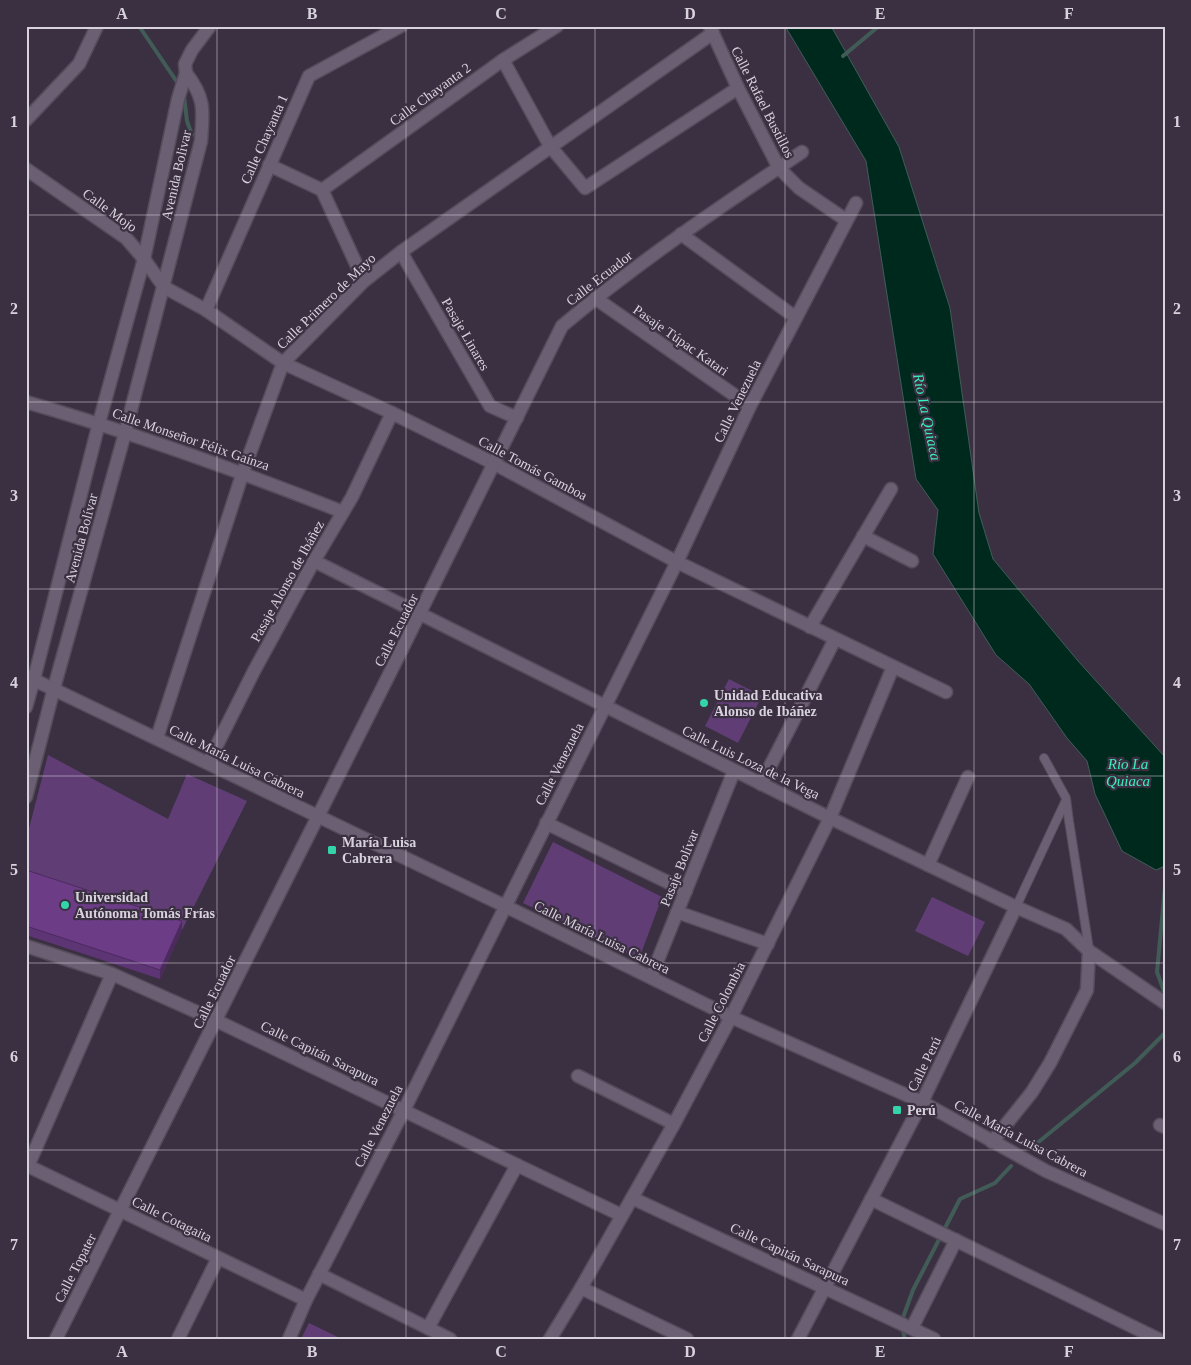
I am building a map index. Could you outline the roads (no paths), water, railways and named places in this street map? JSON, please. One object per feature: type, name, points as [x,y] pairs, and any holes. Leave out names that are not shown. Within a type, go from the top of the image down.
[{"type":"street","points":[[26,120],[79,64],[97,26]]},
{"type":"street","name":"Avenida Bolivar","points":[[144,259],[178,99],[186,73],[185,64],[192,50],[210,26]]},
{"type":"street","name":"Calle Chayanta 1","points":[[206,310],[268,165],[309,76],[401,26]]},
{"type":"street","name":"Calle Chayanta 2","points":[[322,190],[503,60],[557,26]]},
{"type":"street","name":"Calle Rafael Bustillos","points":[[711,30],[779,168],[799,188],[846,220]]},
{"type":"street","name":"Calle Primero de Mayo","points":[[157,738],[243,472],[284,363],[364,281],[401,252],[711,30]]},
{"type":"street","points":[[503,60],[550,146],[585,188],[738,88]]},
{"type":"street","name":"Avenida Bolivar","points":[[164,287],[201,141],[202,102],[186,73]]},
{"type":"street","name":"Calle Ecuador","points":[[120,1211],[420,615],[562,326],[595,298],[681,234],[802,152]]},
{"type":"street","points":[[268,165],[322,190],[364,281]]},
{"type":"street","name":"Calle Mojo","points":[[26,169],[126,238],[164,287]]},
{"type":"street","name":"Calle Venezuela","points":[[289,1339],[306,1300],[404,1110],[677,562],[750,406],[856,203]]},
{"type":"street","points":[[681,234],[795,317]]},
{"type":"street","name":"Pasaje Linares","points":[[401,252],[490,406],[517,418]]},
{"type":"street","name":"Avenida Bolívar","points":[[26,707],[30,677],[144,259]]},
{"type":"street","name":"Avenida Bolívar","points":[[26,797],[164,287]]},
{"type":"street","name":"Calle Tomás Gamboa","points":[[164,287],[206,310],[284,363],[392,413],[495,464],[677,562],[946,692]]},
{"type":"street","name":"Pasaje Túpac Katari","points":[[595,298],[750,406]]},
{"type":"street","name":"Calle Monseñor Félix Gaínza","points":[[26,402],[99,423],[243,472],[343,512]]},
{"type":"street","name":"Pasaje Alonso de Ibáñez","points":[[208,763],[254,671],[314,561],[352,497],[392,413]]},
{"type":"street","points":[[810,627],[891,489]]},
{"type":"street","points":[[863,536],[912,562]]},
{"type":"street","name":"Calle Luis Loza de la Vega","points":[[314,561],[830,818],[1066,929],[1089,951],[1165,1003]]},
{"type":"street","points":[[761,784],[835,639]]},
{"type":"street","name":"Calle Colombia","points":[[550,1339],[674,1124],[731,1017],[830,818],[893,667]]},
{"type":"street","name":"Calle María Luisa Cabrera","points":[[30,677],[731,1017],[922,1102],[1046,1171],[1165,1224]]},
{"type":"street","name":"Pasaje Bolívar","points":[[651,977],[734,771]]},
{"type":"street","points":[[928,865],[968,778]]},
{"type":"street","points":[[546,823],[686,891]]},
{"type":"street","name":"Calle Perú","points":[[798,1339],[922,1102],[1016,907]]},
{"type":"street","points":[[677,912],[768,944]]},
{"type":"street","name":"Calle Capitán Sarapura","points":[[26,946],[112,974],[217,1020],[621,1215]]},
{"type":"street","points":[[992,1142],[1036,1085],[1050,1063],[1087,990],[1089,951]]},
{"type":"street","points":[[27,1166],[112,974]]},
{"type":"street","points":[[578,1076],[674,1124]]},
{"type":"street","points":[[428,1328],[517,1165]]},
{"type":"street","name":"Calle Cotagaita","points":[[27,1166],[306,1300]]},
{"type":"street","name":"Calle Capitán Sarapura","points":[[632,1198],[934,1339]]},
{"type":"street","points":[[871,1199],[1158,1339]]},
{"type":"street","name":"Calle Topater","points":[[56,1339],[120,1211]]},
{"type":"street","points":[[912,1328],[956,1240]]},
{"type":"street","points":[[178,1339],[218,1258]]},
{"type":"street","points":[[319,1274],[450,1339]]},
{"type":"street","points":[[581,1288],[687,1339]]},
{"type":"lane","points":[[1044,758],[1066,798],[1089,951]]},
{"type":"lane","name":"Calle Perú","points":[[1016,907],[1066,798]]},
{"type":"water","name":"Río La Quiaca","points":[[785,26],[831,26],[899,147],[950,308],[979,513],[993,559],[1078,661],[1165,757],[1165,866],[1156,870],[1122,851],[1095,794],[1087,761],[1067,738],[1029,684],[996,655],[933,554],[938,510],[916,479],[866,161]]},
{"type":"waterway","points":[[139,26],[179,85]]},
{"type":"waterway","points":[[843,56],[879,26]]},
{"type":"waterway","points":[[184,96],[187,121],[192,135]]},
{"type":"waterway","points":[[1165,887],[1157,972],[1165,994]]},
{"type":"waterway","points":[[1030,1149],[1135,1063],[1165,1033]]},
{"type":"waterway","points":[[905,1339],[901,1323],[913,1290],[960,1199],[995,1183],[1011,1166]]},
{"type":"place","name":"Unidad Educativa Alonso de Ibáñez","points":[[704,703]]},
{"type":"place","name":"María Luisa Cabrera","points":[[332,850]]},
{"type":"place","name":"Universidad Autónoma Tomás Frías","points":[[65,905]]},
{"type":"place","name":"Perú","points":[[897,1110]]}]
